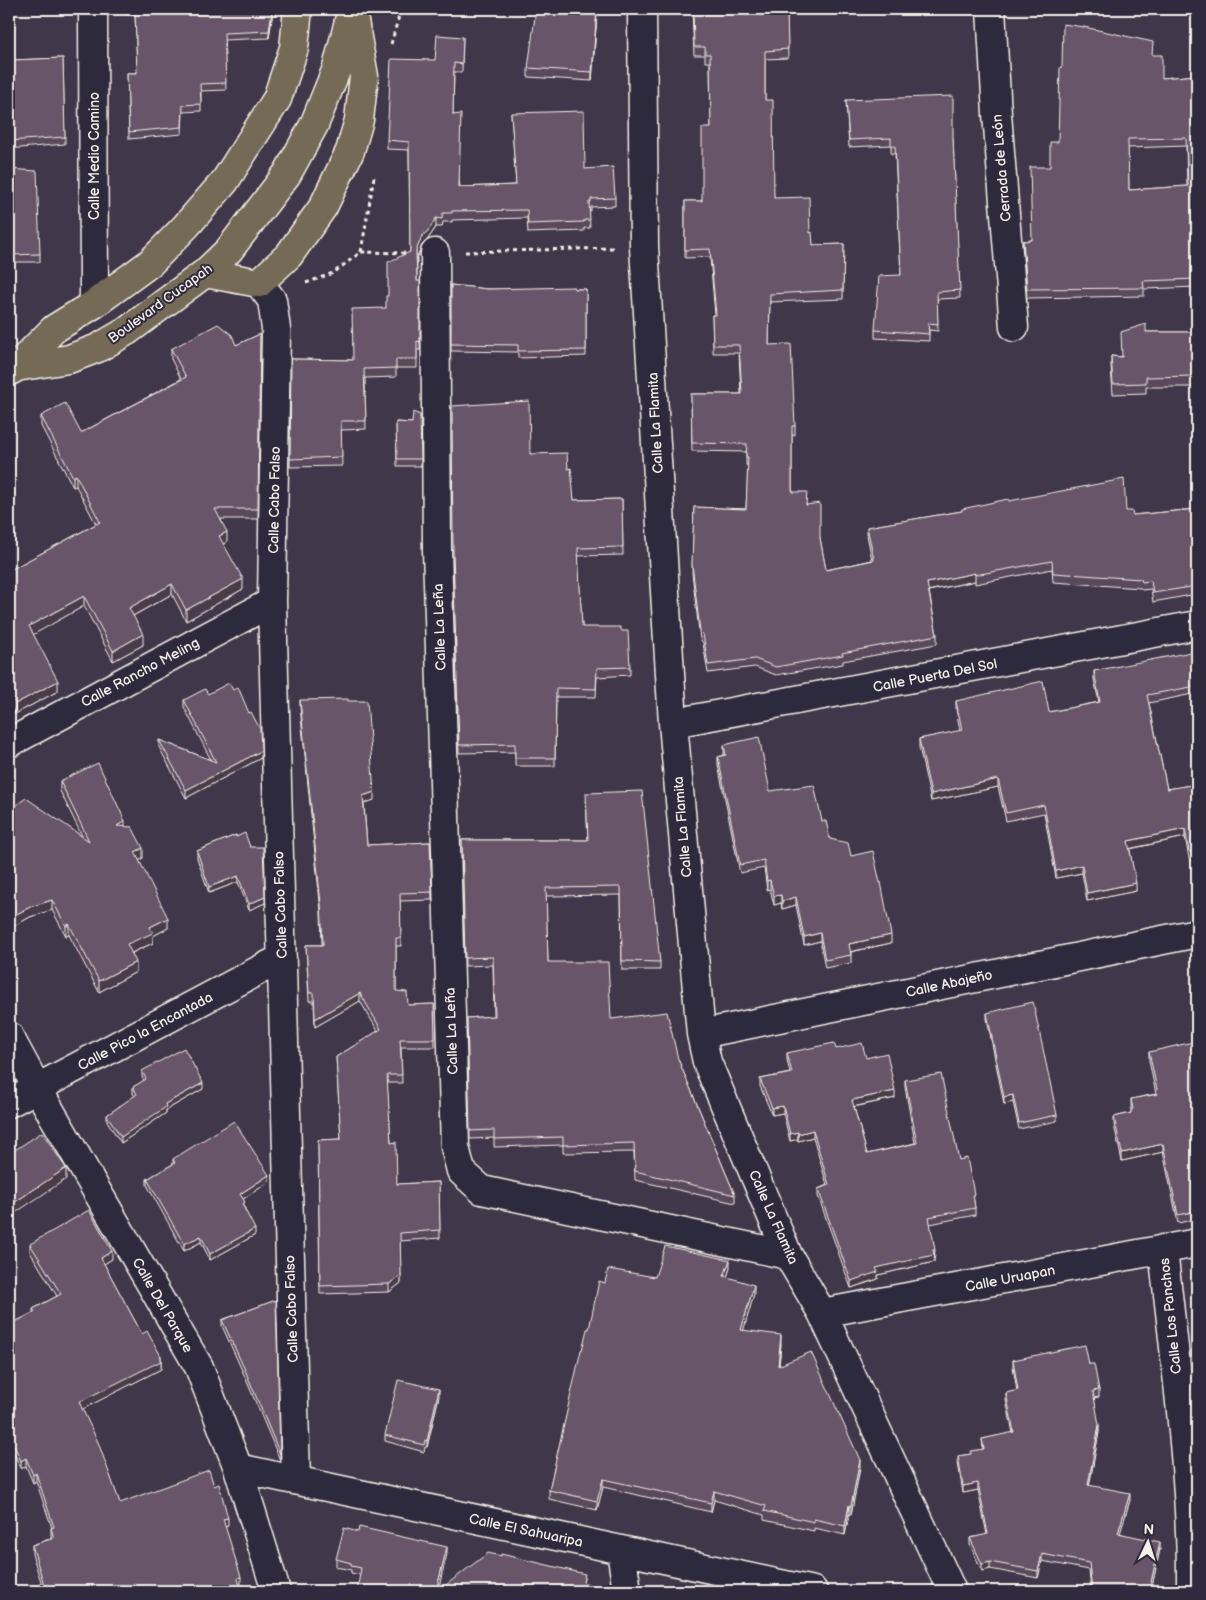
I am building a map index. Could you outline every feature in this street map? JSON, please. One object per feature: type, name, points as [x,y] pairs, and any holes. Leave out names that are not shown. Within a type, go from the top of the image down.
[{"type":"main road","name":"Boulevard Cucapah","points":[[13,369],[54,329],[94,304],[150,262],[186,226],[225,181],[277,99],[294,48],[298,9]]},
{"type":"main road","name":"Boulevard Cucapah","points":[[13,369],[69,359],[98,348],[127,331],[205,273],[229,250],[287,174],[314,125],[337,68],[352,9]]},
{"type":"main road","points":[[205,273],[266,291],[323,208],[350,152],[359,120],[364,76],[352,9]]},
{"type":"street","name":"Calle Medio Camino","points":[[93,9],[94,304]]},
{"type":"street","name":"Calle La Flamita","points":[[642,9],[644,247],[672,723],[701,1034],[707,1062],[788,1255],[822,1313],[952,1591]]},
{"type":"street","name":"Cerrada de León","points":[[991,9],[997,114],[1014,327]]},
{"type":"street","name":"Calle La Leña","points":[[435,253],[437,550],[455,1147],[461,1171],[482,1190],[788,1255]]},
{"type":"street","name":"Calle Cabo Falso","points":[[266,291],[276,329],[272,602],[296,1480]]},
{"type":"street","name":"Calle Rancho Meling","points":[[9,743],[272,602]]},
{"type":"street","name":"Calle Puerta Del Sol","points":[[672,723],[1197,626]]},
{"type":"street","name":"Calle Abajeño","points":[[701,1034],[1197,933]]},
{"type":"street","name":"Calle Pico la Encantada","points":[[9,1103],[282,958]]},
{"type":"street","name":"Calle Del Parque","points":[[9,1036],[37,1088],[199,1367],[238,1468],[276,1591]]},
{"type":"street","name":"Calle Uruapan","points":[[822,1313],[1197,1243]]},
{"type":"street","name":"Calle Los Panchos","points":[[1163,1249],[1187,1472],[1191,1591]]},
{"type":"street","name":"Calle El Sahuaripa","points":[[238,1468],[813,1591]]},
{"type":"street","points":[[621,1550],[626,1591]]},
{"type":"path","points":[[266,291],[296,287],[333,273],[361,252],[435,253],[644,247]]},
{"type":"building","points":[[135,9],[272,9],[272,11],[269,31],[224,33],[226,83],[200,84],[201,104],[183,105],[182,127],[129,132],[127,73],[137,73]]},
{"type":"building","points":[[536,9],[597,9],[592,72],[528,68]]},
{"type":"building","points":[[693,9],[787,9],[788,49],[765,51],[765,100],[773,100],[774,198],[809,197],[810,233],[812,232],[813,245],[844,244],[843,290],[770,294],[769,345],[791,344],[795,426],[792,426],[792,489],[793,492],[807,492],[806,505],[820,503],[820,538],[826,570],[874,560],[867,527],[962,511],[962,509],[1008,499],[1009,501],[1124,479],[1126,511],[1132,511],[1133,515],[1197,509],[1197,586],[1153,593],[1151,581],[1142,582],[1141,579],[1053,573],[1052,561],[975,575],[975,573],[927,583],[937,635],[776,667],[755,659],[708,665],[703,634],[700,631],[692,564],[694,507],[746,509],[748,457],[746,457],[747,444],[692,443],[691,394],[742,394],[739,345],[713,345],[712,315],[716,315],[710,249],[685,250],[685,201],[702,201],[702,128],[711,128],[710,54],[705,54],[705,47],[694,47]]},
{"type":"building","points":[[1063,24],[1153,42],[1152,55],[1162,55],[1162,78],[1197,75],[1197,279],[1143,281],[1144,288],[1027,289],[1023,241],[1032,240],[1030,167],[1050,167],[1050,142],[1058,142],[1060,67],[1062,67]],"holes":[[[1186,138],[1188,186],[1129,190],[1128,139]]]},
{"type":"building","points":[[9,30],[11,60],[63,58],[65,137],[9,141]]},
{"type":"building","points":[[437,35],[463,37],[462,64],[454,63],[453,115],[461,114],[459,187],[516,185],[511,113],[584,111],[585,169],[613,167],[615,198],[591,199],[591,202],[589,202],[590,220],[584,220],[584,222],[528,224],[527,210],[452,211],[452,213],[443,213],[442,219],[436,218],[428,231],[422,236],[416,251],[417,281],[420,281],[420,342],[417,341],[417,359],[396,359],[396,368],[364,369],[366,421],[341,421],[342,457],[290,459],[291,359],[353,360],[352,309],[386,308],[388,262],[410,252],[409,142],[387,140],[391,59],[435,60]]},
{"type":"building","points":[[953,96],[953,138],[960,290],[937,292],[938,324],[928,323],[929,334],[875,330],[879,276],[901,275],[895,146],[891,146],[891,138],[849,140],[846,100]]},
{"type":"building","points":[[9,169],[37,171],[40,254],[9,255]]},
{"type":"building","points":[[451,285],[488,289],[574,287],[574,289],[586,289],[586,350],[518,351],[518,345],[451,344]]},
{"type":"building","points":[[218,324],[232,335],[236,345],[260,334],[258,509],[215,509],[227,532],[219,536],[243,579],[186,610],[172,584],[129,608],[143,634],[113,651],[84,596],[29,626],[58,681],[15,704],[9,692],[9,564],[12,569],[100,522],[76,475],[73,477],[41,416],[65,403],[81,433],[186,377],[171,349]]},
{"type":"building","points":[[1146,324],[1146,332],[1197,332],[1197,376],[1146,377],[1146,383],[1113,384],[1111,356],[1122,357],[1121,332]]},
{"type":"building","points":[[529,401],[530,454],[567,453],[568,469],[571,468],[574,500],[622,499],[623,547],[578,548],[582,627],[620,627],[622,631],[628,631],[630,667],[597,668],[596,689],[556,688],[555,758],[515,758],[515,744],[459,745],[453,551],[452,406]]},
{"type":"building","points":[[413,412],[420,415],[421,459],[397,459],[396,422],[412,423]]},
{"type":"building","points":[[1197,489],[1197,509],[1193,490]]},
{"type":"building","points":[[1191,652],[1197,686],[1147,695],[1167,789],[1197,784],[1197,858],[1189,851],[1185,829],[1128,841],[1136,883],[1087,893],[1082,865],[1056,871],[1044,805],[1006,813],[998,779],[931,794],[919,739],[962,730],[956,701],[1043,681],[1049,712],[1100,702],[1094,671]]},
{"type":"building","points":[[229,683],[233,690],[238,687],[249,713],[251,712],[260,729],[261,751],[186,790],[159,740],[216,762],[184,700],[205,689],[208,694]]},
{"type":"building","points":[[348,699],[348,701],[367,701],[374,792],[363,796],[367,845],[430,842],[432,892],[400,893],[401,938],[396,938],[396,991],[407,992],[408,1005],[434,1004],[435,1039],[400,1039],[402,1075],[387,1075],[391,1143],[396,1142],[397,1184],[439,1182],[440,1230],[400,1233],[401,1275],[389,1284],[320,1286],[318,1140],[341,1139],[336,1057],[381,1029],[360,993],[315,1019],[314,993],[309,993],[306,945],[323,945],[321,904],[300,700]]},
{"type":"building","points":[[759,737],[770,791],[814,785],[822,821],[826,821],[830,839],[848,843],[851,856],[873,851],[891,935],[849,944],[851,955],[825,960],[820,933],[804,937],[796,897],[782,901],[781,895],[774,896],[770,880],[767,881],[764,860],[740,865],[718,757],[726,755],[724,745]]},
{"type":"building","points":[[98,763],[125,821],[117,826],[132,827],[143,848],[135,852],[168,918],[150,927],[153,933],[127,944],[136,962],[99,981],[69,924],[66,926],[52,900],[30,907],[9,918],[9,810],[26,798],[89,841],[60,781]]},
{"type":"building","points":[[642,791],[660,962],[622,961],[621,887],[546,888],[548,962],[608,962],[611,1019],[667,1012],[678,1059],[735,1195],[635,1171],[634,1143],[563,1145],[563,1137],[494,1139],[494,1130],[470,1131],[467,1018],[495,1016],[493,957],[465,958],[462,840],[588,840],[586,793]]},
{"type":"building","points":[[245,833],[250,847],[263,847],[265,897],[249,904],[238,876],[209,887],[197,851]]},
{"type":"building","points":[[1033,1002],[1057,1115],[1019,1123],[1013,1095],[1004,1097],[987,1013]]},
{"type":"building","points":[[1193,1042],[1197,1061],[1197,1211],[1178,1215],[1163,1144],[1122,1153],[1114,1117],[1131,1113],[1133,1109],[1131,1099],[1158,1094],[1149,1052]]},
{"type":"building","points":[[834,1043],[836,1049],[862,1043],[866,1058],[887,1053],[895,1091],[852,1100],[867,1154],[917,1143],[905,1080],[941,1074],[959,1160],[967,1158],[975,1208],[929,1217],[935,1250],[933,1250],[934,1255],[876,1268],[878,1272],[851,1281],[818,1189],[829,1185],[813,1130],[790,1134],[783,1106],[772,1108],[760,1079],[792,1073],[787,1053]]},
{"type":"building","points":[[184,1048],[203,1083],[165,1104],[166,1107],[121,1137],[107,1115],[137,1094],[133,1087],[146,1079],[142,1071]]},
{"type":"building","points":[[234,1121],[269,1175],[240,1194],[245,1202],[242,1204],[255,1229],[210,1254],[201,1236],[184,1244],[147,1179],[175,1163],[173,1159]]},
{"type":"building","points":[[42,1132],[66,1168],[9,1206],[9,1154]]},
{"type":"building","points":[[89,1210],[112,1251],[101,1258],[142,1334],[147,1331],[161,1356],[159,1357],[161,1361],[79,1402],[98,1442],[120,1503],[209,1470],[214,1486],[219,1484],[228,1518],[223,1519],[241,1577],[238,1578],[241,1591],[46,1591],[32,1545],[54,1538],[51,1528],[54,1527],[36,1473],[33,1475],[26,1458],[21,1461],[9,1434],[9,1325],[35,1312],[33,1309],[61,1294],[30,1244]]},
{"type":"building","points":[[665,1246],[730,1260],[724,1276],[754,1285],[741,1330],[781,1335],[778,1366],[811,1352],[860,1460],[845,1526],[814,1519],[814,1522],[764,1511],[766,1506],[714,1491],[711,1503],[603,1479],[597,1501],[549,1490],[599,1281],[605,1283],[608,1269],[655,1277]]},
{"type":"building","points":[[276,1300],[280,1454],[222,1320]]},
{"type":"building","points":[[1085,1345],[1089,1364],[1094,1364],[1099,1390],[1093,1391],[1099,1425],[1088,1485],[1130,1493],[1118,1533],[1160,1542],[1149,1591],[1092,1591],[1089,1563],[1042,1554],[1038,1571],[990,1562],[982,1564],[970,1538],[988,1534],[978,1483],[963,1486],[958,1456],[984,1449],[982,1439],[1014,1432],[1006,1393],[1018,1390],[1013,1360]]},
{"type":"building","points":[[398,1380],[439,1389],[427,1441],[425,1440],[424,1445],[385,1435]]},
{"type":"building","points":[[359,1527],[447,1547],[436,1591],[357,1591],[361,1568],[351,1566],[351,1563],[336,1559],[344,1528],[358,1532]]},
{"type":"building","points":[[488,1553],[501,1556],[501,1554],[585,1574],[583,1582],[591,1585],[588,1591],[438,1591]]}]
